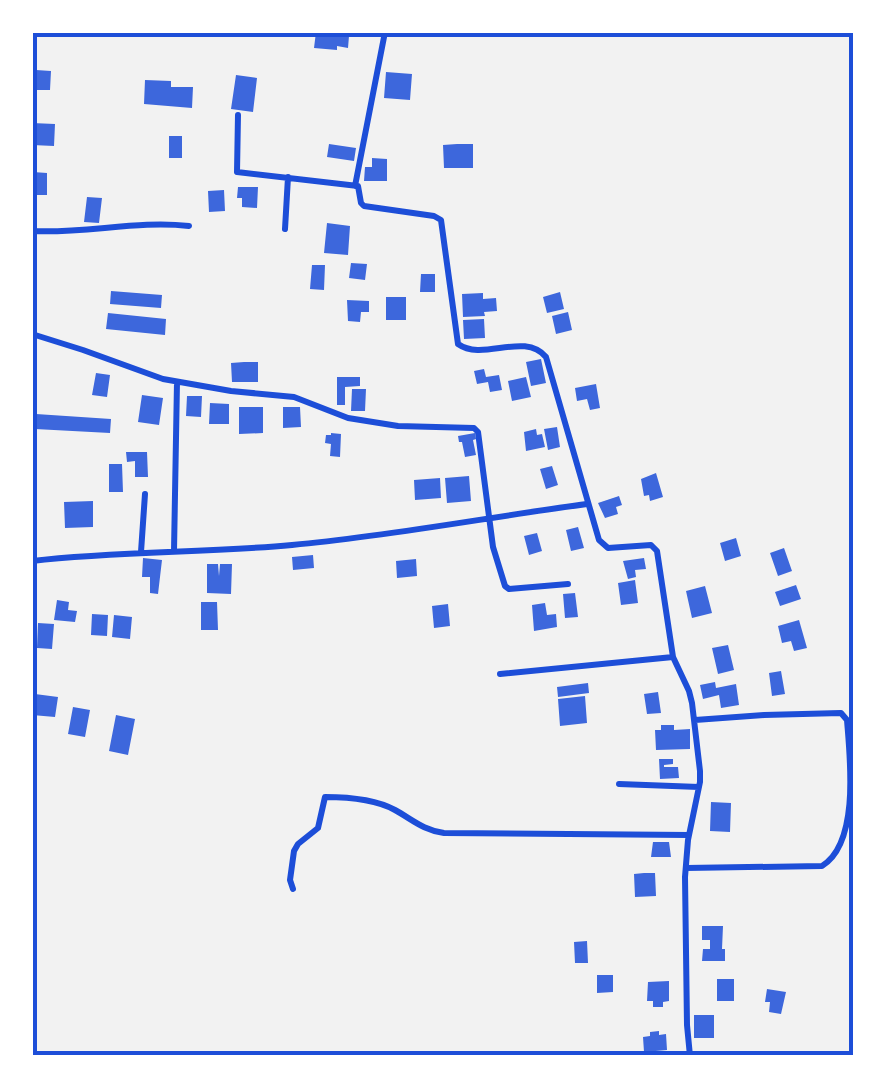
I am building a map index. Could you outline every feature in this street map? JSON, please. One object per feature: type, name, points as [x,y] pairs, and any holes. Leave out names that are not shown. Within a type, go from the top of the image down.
[{"type":"street","points":[[355,186],[385,32]]},
{"type":"street","points":[[238,115],[236,171],[355,186],[360,188],[362,206],[441,220],[457,342],[469,349],[528,346],[544,355],[596,534],[604,547],[651,546],[656,550],[673,656],[689,691],[695,720],[700,771],[686,868],[690,1056]]},
{"type":"street","points":[[285,229],[288,177]]},
{"type":"street","points":[[32,230],[78,231],[166,223],[189,226]]},
{"type":"street","points":[[32,334],[163,379],[294,397],[327,412],[370,423],[474,428],[478,432],[493,547],[506,588],[568,584]]},
{"type":"street","points":[[174,550],[176,381]]},
{"type":"street","points":[[141,552],[145,494]]},
{"type":"street","points":[[32,561],[298,544],[588,504]]},
{"type":"street","points":[[500,674],[673,656]]},
{"type":"street","points":[[686,868],[822,866],[839,850],[851,798],[847,720],[841,713],[695,720]]},
{"type":"street","points":[[620,784],[699,787]]},
{"type":"street","points":[[293,889],[290,880],[294,851],[318,828],[325,796],[381,804],[423,828],[444,834],[689,835]]},
{"type":"building","points":[[316,32],[349,36],[348,48],[314,48]]},
{"type":"building","points":[[36,70],[51,71],[50,90],[35,90]]},
{"type":"building","points":[[386,72],[412,74],[410,100],[384,98]]},
{"type":"building","points":[[236,75],[257,78],[253,112],[231,109]]},
{"type":"building","points":[[145,80],[171,81],[171,87],[193,87],[192,108],[144,104]]},
{"type":"building","points":[[32,123],[55,124],[54,146],[32,145]]},
{"type":"building","points":[[169,136],[182,136],[182,158],[169,158]]},
{"type":"building","points":[[329,144],[356,148],[354,161],[327,157]]},
{"type":"building","points":[[473,144],[473,168],[444,168],[443,145]]},
{"type":"building","points":[[372,158],[387,159],[387,181],[364,181],[365,167],[372,167]]},
{"type":"building","points":[[33,172],[47,173],[47,195],[33,195]]},
{"type":"building","points":[[238,187],[258,187],[257,208],[242,207],[242,198],[237,198]]},
{"type":"building","points":[[224,190],[225,211],[209,212],[208,191]]},
{"type":"building","points":[[87,197],[102,198],[99,223],[84,222]]},
{"type":"building","points":[[327,223],[350,226],[348,255],[324,253]]},
{"type":"building","points":[[351,263],[367,264],[365,280],[349,278]]},
{"type":"building","points":[[312,265],[325,265],[324,290],[310,289]]},
{"type":"building","points":[[421,274],[435,274],[435,292],[420,292]]},
{"type":"building","points":[[111,291],[162,295],[161,308],[110,304]]},
{"type":"building","points":[[560,292],[564,309],[547,313],[543,297]]},
{"type":"building","points":[[483,293],[483,299],[496,298],[497,311],[463,317],[462,294]]},
{"type":"building","points":[[386,297],[406,297],[406,320],[386,320]]},
{"type":"building","points":[[347,300],[369,301],[369,312],[361,312],[360,322],[348,321]]},
{"type":"building","points":[[568,312],[572,330],[556,334],[552,316]]},
{"type":"building","points":[[108,313],[166,319],[165,335],[106,329]]},
{"type":"building","points":[[484,319],[485,338],[464,339],[463,320]]},
{"type":"building","points":[[541,359],[546,383],[531,386],[526,362]]},
{"type":"building","points":[[258,362],[258,382],[232,382],[231,363]]},
{"type":"building","points":[[484,369],[486,377],[499,375],[502,390],[490,392],[488,382],[477,384],[474,371]]},
{"type":"building","points":[[96,373],[110,375],[107,397],[92,395]]},
{"type":"building","points":[[337,377],[360,377],[360,386],[345,387],[345,405],[337,405]]},
{"type":"building","points":[[526,377],[531,397],[512,401],[508,381]]},
{"type":"building","points":[[596,384],[600,408],[590,410],[587,399],[577,401],[575,388]]},
{"type":"building","points":[[352,389],[366,389],[365,411],[351,411]]},
{"type":"building","points":[[142,395],[163,398],[159,425],[138,422]]},
{"type":"building","points":[[187,396],[202,396],[201,417],[186,416]]},
{"type":"building","points":[[210,403],[229,404],[229,424],[209,424]]},
{"type":"building","points":[[239,407],[263,407],[263,433],[239,434]]},
{"type":"building","points":[[283,407],[300,407],[301,427],[283,428]]},
{"type":"building","points":[[36,414],[111,419],[110,433],[35,429]]},
{"type":"building","points":[[557,427],[560,447],[548,450],[544,429]]},
{"type":"building","points":[[536,429],[537,435],[542,434],[545,447],[526,451],[524,432]]},
{"type":"building","points":[[475,433],[476,455],[465,457],[458,436]]},
{"type":"building","points":[[341,434],[340,457],[330,456],[331,444],[325,443],[326,435]]},
{"type":"building","points":[[126,452],[147,452],[148,477],[135,477],[135,461],[127,462]]},
{"type":"building","points":[[109,464],[122,464],[123,492],[109,492]]},
{"type":"building","points":[[552,466],[558,485],[546,489],[540,469]]},
{"type":"building","points":[[656,473],[663,497],[650,501],[649,495],[644,496],[641,479]]},
{"type":"building","points":[[469,476],[471,501],[447,503],[445,478]]},
{"type":"building","points":[[440,478],[441,498],[415,500],[414,480]]},
{"type":"building","points":[[619,496],[622,505],[616,507],[618,514],[605,518],[598,503]]},
{"type":"building","points":[[93,501],[93,527],[65,528],[64,502]]},
{"type":"building","points":[[578,527],[584,548],[571,551],[566,530]]},
{"type":"building","points":[[537,533],[542,551],[529,555],[524,536]]},
{"type":"building","points":[[736,538],[741,556],[725,561],[720,543]]},
{"type":"building","points":[[784,548],[792,571],[778,576],[770,553]]},
{"type":"building","points":[[313,555],[314,568],[293,570],[292,557]]},
{"type":"building","points":[[143,558],[162,560],[158,594],[150,593],[150,577],[142,577]]},
{"type":"building","points":[[644,558],[646,569],[635,570],[636,577],[628,579],[623,561]]},
{"type":"building","points":[[416,559],[417,576],[397,578],[396,561]]},
{"type":"building","points":[[207,564],[218,564],[219,576],[220,564],[232,564],[231,594],[207,593]]},
{"type":"building","points":[[635,580],[638,603],[621,605],[618,583]]},
{"type":"building","points":[[796,585],[801,599],[780,606],[775,592]]},
{"type":"building","points":[[705,586],[712,613],[692,618],[686,591]]},
{"type":"building","points":[[575,593],[578,617],[565,618],[563,594]]},
{"type":"building","points":[[57,600],[69,602],[68,610],[77,611],[75,622],[54,620]]},
{"type":"building","points":[[201,602],[217,602],[218,630],[201,630]]},
{"type":"building","points":[[545,603],[547,615],[556,614],[557,627],[534,631],[532,605]]},
{"type":"building","points":[[448,604],[450,626],[434,628],[432,606]]},
{"type":"building","points":[[92,614],[108,615],[107,636],[91,635]]},
{"type":"building","points":[[114,615],[132,617],[130,639],[112,637]]},
{"type":"building","points":[[799,620],[807,648],[794,651],[791,641],[782,643],[778,626]]},
{"type":"building","points":[[38,623],[54,624],[52,649],[37,648]]},
{"type":"building","points":[[728,645],[734,670],[718,674],[712,648]]},
{"type":"building","points":[[781,671],[785,694],[772,696],[769,673]]},
{"type":"building","points":[[715,682],[716,688],[736,684],[739,705],[721,708],[719,695],[703,699],[700,685]]},
{"type":"building","points":[[588,683],[589,693],[558,697],[557,687]]},
{"type":"building","points":[[658,692],[661,713],[647,714],[644,694]]},
{"type":"building","points":[[35,694],[58,697],[55,717],[32,715]]},
{"type":"building","points":[[585,696],[587,723],[560,726],[558,699]]},
{"type":"building","points":[[73,707],[90,710],[85,737],[68,734]]},
{"type":"building","points":[[116,715],[135,719],[128,755],[109,751]]},
{"type":"building","points":[[661,725],[674,725],[674,730],[690,729],[690,749],[656,750],[655,730],[661,730]]},
{"type":"building","points":[[659,759],[673,759],[673,764],[664,767],[678,767],[679,778],[660,779]]},
{"type":"building","points":[[711,802],[731,803],[730,832],[710,831]]},
{"type":"building","points":[[653,842],[669,842],[671,857],[651,857]]},
{"type":"building","points":[[655,873],[656,896],[635,897],[634,874]]},
{"type":"building","points":[[702,926],[723,926],[725,961],[702,961],[703,949],[710,949],[710,940],[702,940]]},
{"type":"building","points":[[587,941],[588,963],[575,963],[574,942]]},
{"type":"building","points":[[597,975],[613,975],[613,992],[597,993]]},
{"type":"building","points":[[717,979],[734,979],[734,1001],[717,1001]]},
{"type":"building","points":[[669,981],[669,1001],[663,1002],[663,1007],[653,1007],[653,1001],[647,1001],[648,982]]},
{"type":"building","points":[[767,989],[786,992],[781,1014],[769,1012],[770,1002],[765,1002]]},
{"type":"building","points":[[694,1015],[714,1015],[714,1038],[694,1038]]},
{"type":"building","points":[[659,1031],[659,1035],[666,1034],[667,1050],[644,1052],[643,1037]]}]
